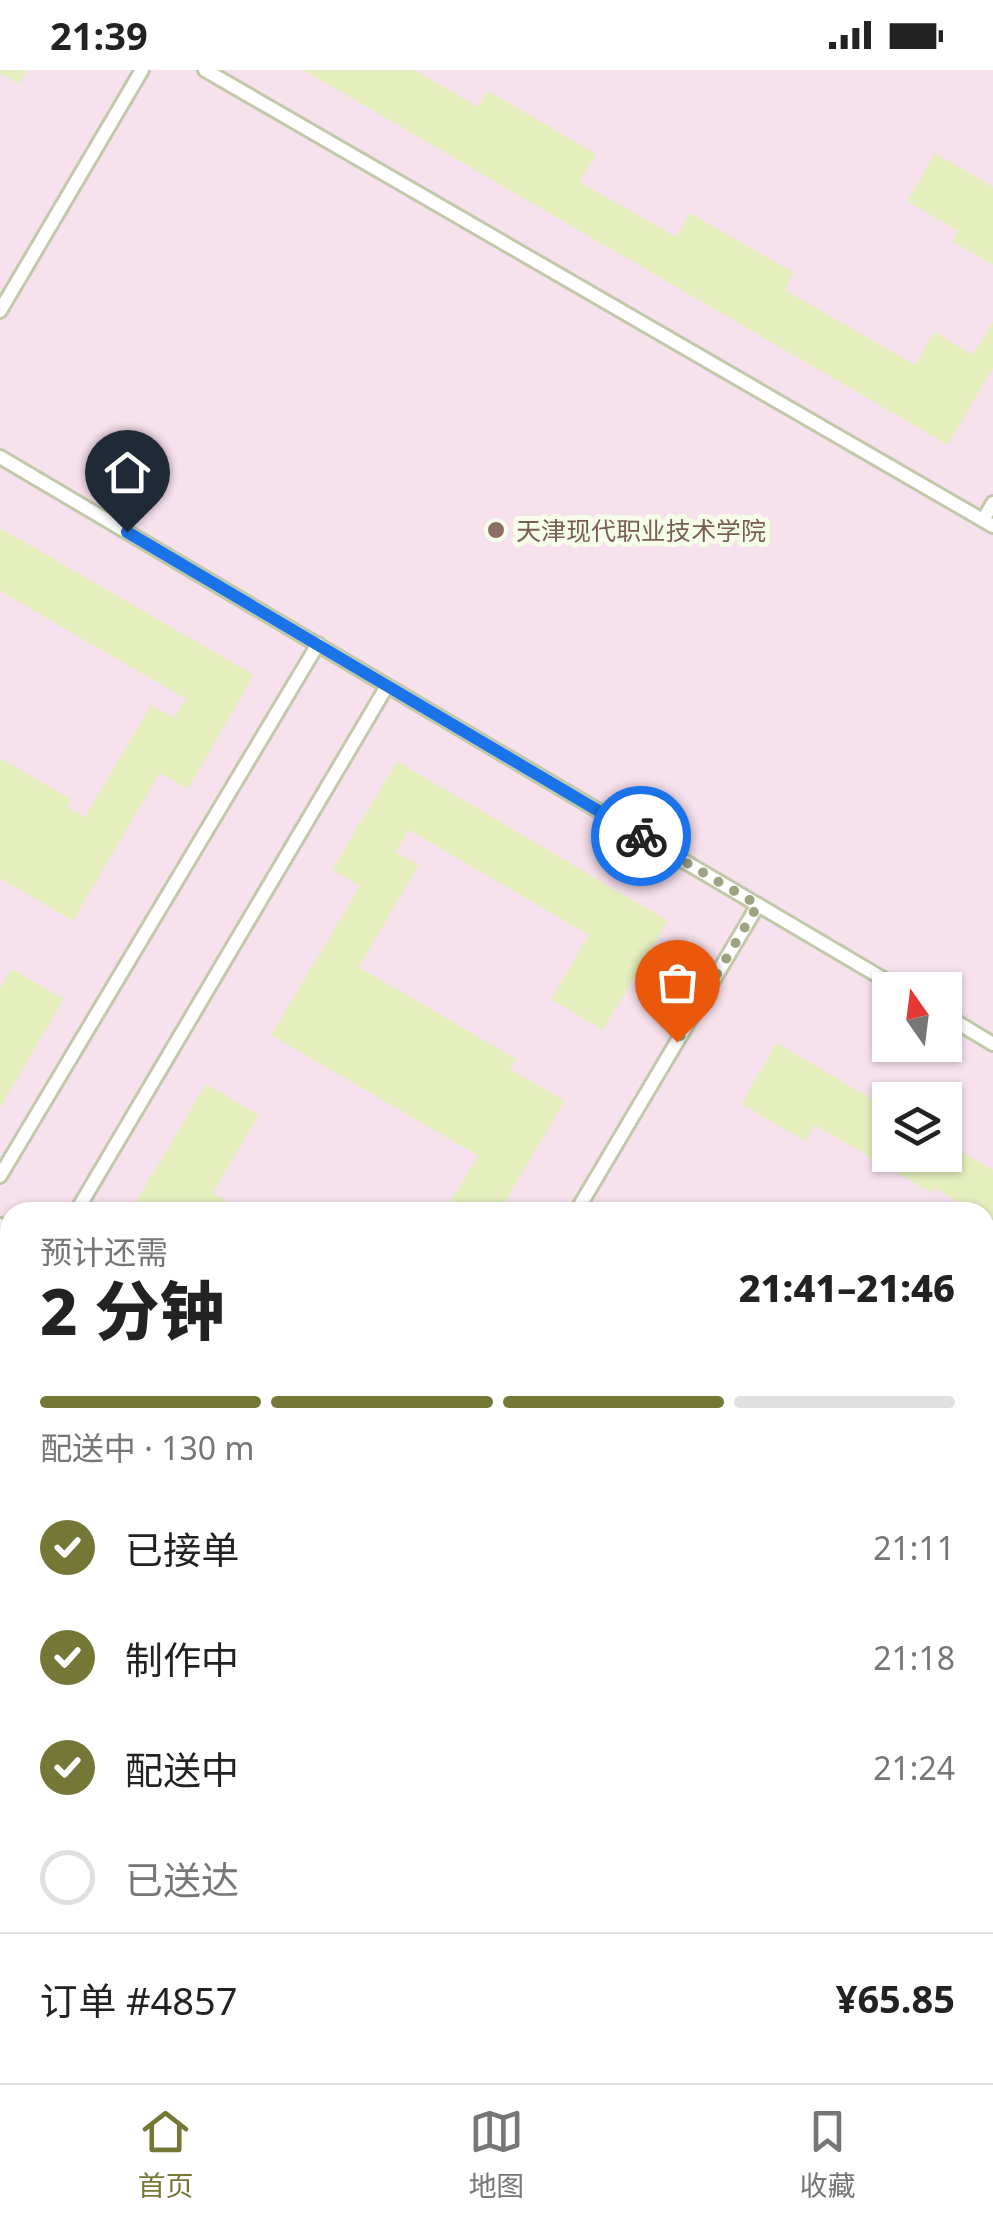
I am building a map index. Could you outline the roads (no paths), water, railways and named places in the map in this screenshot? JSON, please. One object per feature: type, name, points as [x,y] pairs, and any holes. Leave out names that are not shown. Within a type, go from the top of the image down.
[{"type":"lane","points":[[0,311],[142,70]]},
{"type":"lane","points":[[205,70],[988,523],[993,504]]},
{"type":"lane","points":[[0,457],[872,972]]},
{"type":"lane","points":[[0,1176],[318,644]]},
{"type":"lane","points":[[82,1202],[387,686]]},
{"type":"lane","points":[[582,1202],[758,905]]},
{"type":"lane","points":[[962,1025],[993,1044]]},
{"type":"place","name":"天津现代职业技术学院","points":[[496,530]]}]
